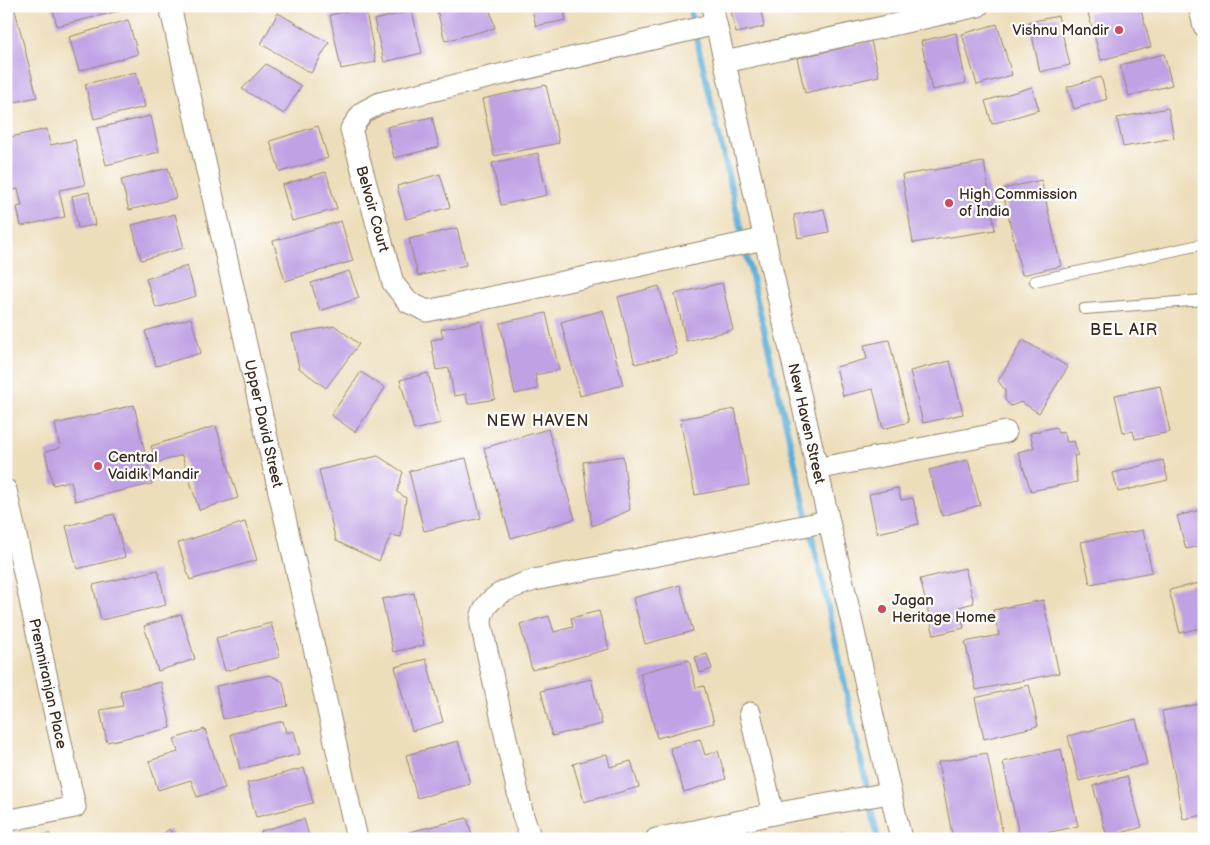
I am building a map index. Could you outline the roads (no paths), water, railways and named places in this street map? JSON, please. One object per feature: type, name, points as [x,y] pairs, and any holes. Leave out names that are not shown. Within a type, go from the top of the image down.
[{"type":"street","name":"Upper David Street","points":[[170,6],[357,839]]},
{"type":"street","points":[[725,62],[978,6]]},
{"type":"street","points":[[1199,6],[1204,26]]},
{"type":"street","name":"New Haven Street","points":[[714,15],[816,469],[824,522],[882,794],[900,839]]},
{"type":"street","name":"Belvoir Court","points":[[714,15],[676,33],[380,103],[363,112],[351,129],[393,283],[408,302],[426,312],[764,239]]},
{"type":"street","points":[[816,469],[1006,432]]},
{"type":"street","name":"Premniranjan Place","points":[[6,490],[75,807],[6,821]]},
{"type":"street","points":[[530,839],[523,816],[480,624],[483,610],[489,602],[502,593],[534,580],[824,522]]},
{"type":"street","points":[[750,713],[773,814]]},
{"type":"street","points":[[656,839],[773,814],[882,794]]},
{"type":"lane","points":[[1035,281],[1204,244]]},
{"type":"lane","points":[[1084,309],[1204,300]]},
{"type":"waterway","points":[[689,6],[828,606],[878,839]]},
{"type":"place","name":"Vishnu Mandir","points":[[1119,30]]},
{"type":"place","name":"High Commission of India","points":[[949,203]]},
{"type":"place","name":"Central Vaidik Mandir","points":[[98,466]]},
{"type":"place","name":"Jagan Heritage Home","points":[[882,609]]},
{"type":"district","name":"BEL AIR","points":[[1124,330]]},
{"type":"district","name":"NEW HAVEN","points":[[538,421]]}]
